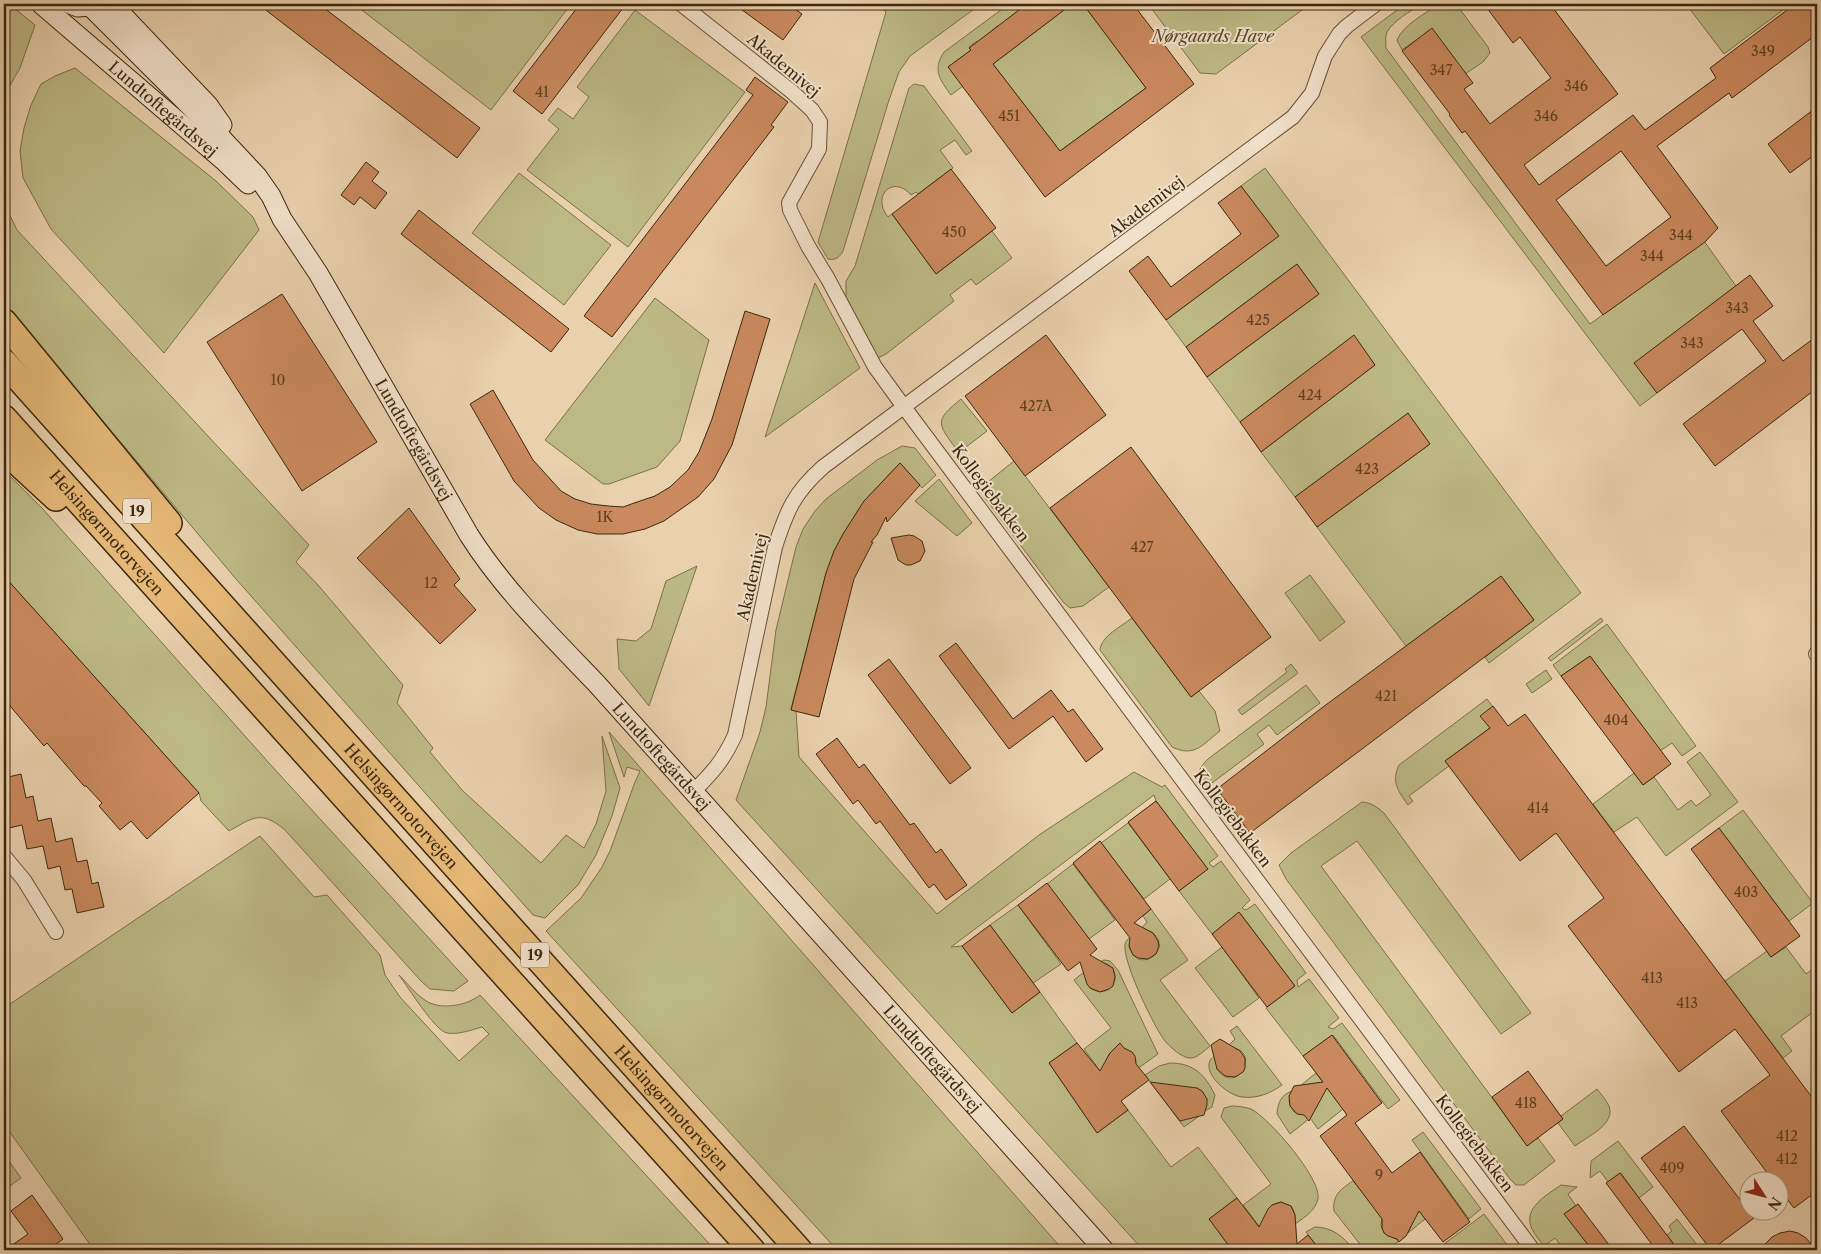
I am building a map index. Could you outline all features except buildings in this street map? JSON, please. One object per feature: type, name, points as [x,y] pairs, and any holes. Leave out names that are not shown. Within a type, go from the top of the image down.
[{"type":"highway","points":[[4,322],[226,594],[270,660]]},
{"type":"highway","name":"Helsingørmotorvejen","points":[[4,362],[799,1250]]},
{"type":"highway","name":"Helsingørmotorvejen","points":[[4,418],[752,1250]]},
{"type":"highway","points":[[4,450],[158,590]]},
{"type":"street","name":"Lundtoftegårdsvej","points":[[41,4],[224,160],[282,219]]},
{"type":"street","points":[[70,4],[78,7],[90,5]]},
{"type":"street","points":[[112,4],[208,105],[257,176]]},
{"type":"street","name":"Akademivej","points":[[680,4],[792,91],[812,110],[820,122],[820,149],[789,203],[790,210],[875,367],[904,407]]},
{"type":"street","name":"Akademivej","points":[[693,792],[717,768],[727,754],[735,735],[775,547],[794,497],[807,482],[823,467],[1293,117],[1312,93],[1326,56],[1339,34],[1376,4]]},
{"type":"street","name":"Lundtoftegårdsvej","points":[[90,5],[211,126],[257,176],[271,196],[282,219],[318,273],[468,535],[487,563],[530,614],[596,682],[1104,1250]]},
{"type":"street","name":"Kollegiebakken","points":[[904,407],[1533,1250]]},
{"type":"street","points":[[4,856],[24,880],[56,932]]},
{"type":"green space","points":[[4,4],[9,4],[35,25],[20,68],[4,96]]},
{"type":"green space","points":[[354,4],[571,4],[491,110]]},
{"type":"green space","points":[[878,4],[981,4],[910,56],[899,72],[843,251],[837,258],[828,259],[818,242],[886,12]]},
{"type":"green space","points":[[1009,4],[1027,4],[1028,7],[1018,14],[1016,12],[999,29],[997,26],[980,43],[977,41],[969,47],[971,50],[948,67],[963,86],[951,95],[939,75],[938,64],[940,58],[944,52]]},
{"type":"green space","points":[[1072,4],[1083,4],[1146,88],[1060,151],[993,64]]},
{"type":"green space","name":"Nørgaards Have","points":[[1148,4],[1310,4],[1216,74],[1200,73]]},
{"type":"green space","points":[[1405,4],[1421,4],[1390,28],[1386,34],[1386,48],[1590,324],[1704,241],[1736,286],[1635,363],[1657,393],[1640,406],[1361,37]]},
{"type":"green space","points":[[1439,4],[1456,4],[1488,47],[1490,53],[1483,62],[1465,74],[1432,29],[1402,50],[1397,40],[1410,24]]},
{"type":"green space","points":[[1686,4],[1791,4],[1724,54]]},
{"type":"green space","points":[[635,10],[745,92],[628,247],[527,170],[559,129],[548,120],[558,108],[573,119],[589,97],[577,87]]},
{"type":"green space","points":[[75,68],[216,181],[253,217],[259,230],[164,353],[51,229],[23,178],[20,151],[31,105],[41,84]]},
{"type":"green space","points":[[914,84],[924,86],[972,151],[966,155],[955,140],[940,150],[953,168],[918,194],[916,192],[911,195],[904,189],[891,187],[883,195],[883,209],[888,217],[892,214],[936,274],[992,231],[1012,258],[976,285],[971,279],[950,295],[954,301],[886,354],[878,358],[846,297],[846,281],[855,266],[909,88]]},
{"type":"green space","points":[[1265,168],[1581,593],[1489,663],[1485,657],[1534,620],[1501,576],[1406,646],[1317,527],[1430,444],[1408,414],[1295,497],[1261,452],[1375,365],[1354,336],[1240,422],[1207,377],[1319,294],[1297,264],[1186,347],[1166,320],[1278,236],[1241,186]]},
{"type":"green space","points":[[519,173],[611,245],[564,305],[472,233]]},
{"type":"green space","points":[[4,203],[17,230],[309,545],[296,562],[318,585],[403,685],[397,703],[433,748],[430,752],[462,790],[541,863],[566,835],[584,848],[596,824],[606,791],[602,736],[620,788],[612,816],[596,855],[578,885],[545,918],[533,915],[236,579],[4,304]]},
{"type":"green space","points":[[815,283],[860,368],[765,437]]},
{"type":"green space","points":[[655,298],[709,340],[680,441],[657,467],[609,484],[603,484],[545,440]]},
{"type":"green space","points":[[961,399],[987,431],[962,450],[957,450],[945,434],[941,423],[946,412]]},
{"type":"green space","points":[[902,446],[915,448],[936,475],[922,488],[900,463],[864,501],[834,551],[826,573],[791,709],[796,711],[799,757],[937,914],[1039,835],[1134,772],[1162,787],[1165,785],[1218,856],[1209,863],[1213,867],[1221,861],[1250,900],[1242,908],[1246,910],[1255,904],[1306,973],[1297,980],[1298,987],[1309,979],[1339,1018],[1328,1027],[1333,1029],[1342,1023],[1400,1100],[1388,1109],[1333,1035],[1303,1056],[1266,1008],[1295,986],[1240,913],[1212,934],[1179,891],[1207,869],[1156,801],[1154,795],[951,947],[962,946],[1012,1013],[1040,992],[1077,1043],[1049,1063],[1097,1133],[1128,1110],[1171,1167],[1198,1147],[1237,1198],[1209,1219],[1232,1250],[1143,1250],[736,800],[760,732],[766,707],[776,630],[796,547],[803,529],[826,499],[877,460]]},
{"type":"green space","points":[[1014,461],[1109,587],[1083,606],[1070,608],[1064,603],[985,498],[983,486]]},
{"type":"green space","points":[[4,470],[42,508],[269,763],[468,981],[454,991],[430,989],[285,830],[270,820],[257,818],[251,819],[229,831],[201,801],[199,793],[4,576]]},
{"type":"green space","points":[[939,479],[972,523],[957,536],[915,501]]},
{"type":"green space","points":[[697,566],[649,706],[619,669],[617,639],[636,641],[651,629],[666,581]]},
{"type":"green space","points":[[1310,575],[1345,622],[1320,641],[1285,593]]},
{"type":"green space","points":[[1132,618],[1191,697],[1199,691],[1215,711],[1220,731],[1198,748],[1187,751],[1172,747],[1100,650],[1101,645],[1108,636]]},
{"type":"green space","points":[[1601,618],[1603,621],[1551,661],[1548,658]]},
{"type":"green space","points":[[1607,624],[1696,746],[1682,756],[1672,743],[1660,751],[1590,656],[1561,676],[1553,665]]},
{"type":"green space","points":[[1291,664],[1298,673],[1242,715],[1238,710],[1287,672],[1285,669]]},
{"type":"green space","points":[[1546,670],[1552,679],[1532,693],[1526,684]]},
{"type":"green space","points":[[1306,685],[1320,703],[1277,735],[1269,725],[1257,734],[1264,744],[1204,789],[1199,781],[1199,773],[1208,759]]},
{"type":"green space","points":[[1487,699],[1502,719],[1445,761],[1449,766],[1409,796],[1413,801],[1408,805],[1397,786],[1396,776],[1399,765]]},
{"type":"green space","points":[[609,732],[1063,1250],[837,1250],[546,931],[581,898],[602,867],[610,851],[640,771],[627,767],[624,777]]},
{"type":"green space","points":[[1700,752],[1738,802],[1666,856],[1637,817],[1614,832],[1593,804],[1634,773],[1643,785],[1654,777],[1678,810],[1691,800],[1696,806],[1711,795],[1687,762]]},
{"type":"green space","points":[[1362,802],[1369,803],[1384,813],[1531,1013],[1501,1034],[1357,841],[1321,866],[1527,1145],[1538,1138],[1555,1161],[1524,1185],[1516,1185],[1510,1179],[1286,879],[1279,865],[1291,853]]},
{"type":"green space","points":[[1743,810],[1813,903],[1789,921],[1719,828]]},
{"type":"green space","points":[[1128,823],[1170,879],[1144,899],[1101,843]]},
{"type":"green space","points":[[260,836],[314,897],[327,895],[380,955],[385,975],[400,997],[459,1061],[489,1034],[482,1027],[456,1033],[447,1033],[442,1030],[429,1017],[399,975],[420,997],[441,1006],[462,1004],[480,995],[715,1250],[94,1250],[4,1124],[4,1008]]},
{"type":"green space","points":[[1073,864],[1115,920],[1089,939],[1047,884]]},
{"type":"green space","points":[[1018,905],[1061,964],[1033,983],[990,925]]},
{"type":"green space","points":[[1151,909],[1188,960],[1160,980],[1210,1046],[1192,1058],[1187,1058],[1173,1049],[1160,1034],[1128,964],[1125,944],[1132,936],[1129,946],[1133,955],[1139,959],[1151,958],[1159,948],[1159,942],[1153,933],[1140,930],[1147,922],[1143,916]]},
{"type":"green space","points":[[1222,947],[1259,998],[1233,1017],[1195,968]]},
{"type":"green space","points":[[1786,947],[1806,974],[1817,966],[1817,1009],[1781,1036],[1792,1051],[1783,1058],[1725,981],[1767,951],[1771,957]]},
{"type":"green space","points":[[1104,960],[1110,961],[1118,970],[1158,1054],[1133,1072],[1136,1061],[1134,1056],[1122,1048],[1113,1050],[1107,1059],[1107,1069],[1112,1087],[1084,1049],[1111,1028],[1074,980],[1088,969],[1090,988],[1105,991],[1111,987],[1115,976],[1113,970],[1108,965],[1100,962]]},
{"type":"green space","points":[[1237,1026],[1282,1085],[1273,1091],[1253,1097],[1237,1096],[1220,1085],[1212,1075],[1209,1064],[1211,1059],[1219,1053],[1217,1069],[1225,1077],[1233,1078],[1244,1068],[1244,1054],[1237,1049],[1226,1048],[1235,1039],[1230,1031]]},
{"type":"green space","points":[[1170,1063],[1186,1065],[1198,1072],[1203,1076],[1215,1095],[1212,1107],[1205,1111],[1207,1099],[1202,1091],[1197,1088],[1189,1117],[1198,1117],[1184,1127],[1145,1075],[1159,1066]]},
{"type":"green space","points":[[1316,1073],[1343,1109],[1318,1129],[1310,1118],[1290,1134],[1277,1114],[1279,1103],[1285,1095],[1292,1091],[1289,1101],[1293,1111],[1301,1114],[1312,1112],[1319,1101],[1300,1086]]},
{"type":"green space","points":[[1597,1089],[1609,1106],[1610,1113],[1608,1119],[1599,1129],[1575,1146],[1558,1123],[1563,1119],[1561,1116]]},
{"type":"green space","points":[[1232,1106],[1251,1109],[1270,1124],[1303,1164],[1317,1190],[1318,1199],[1314,1208],[1308,1215],[1292,1226],[1295,1216],[1291,1206],[1281,1202],[1272,1205],[1271,1242],[1243,1205],[1271,1184],[1221,1117],[1224,1108]]},
{"type":"green space","points":[[1423,1132],[1481,1209],[1469,1219],[1412,1140]]},
{"type":"green space","points":[[1618,1141],[1653,1187],[1639,1198],[1621,1173],[1608,1182],[1600,1171],[1590,1178],[1591,1161]]},
{"type":"green space","points":[[4,1154],[21,1178],[4,1190]]},
{"type":"green space","points":[[1353,1181],[1370,1202],[1397,1181],[1425,1219],[1408,1233],[1411,1226],[1384,1215],[1381,1225],[1382,1229],[1399,1241],[1386,1250],[1367,1248],[1359,1243],[1334,1211],[1336,1197],[1341,1190]]},
{"type":"green space","points":[[1561,1185],[1577,1187],[1568,1194],[1576,1206],[1565,1214],[1592,1250],[1564,1250],[1555,1238],[1544,1246],[1532,1229],[1530,1215],[1533,1208]]},
{"type":"green space","points":[[1484,1214],[1511,1250],[1449,1250],[1444,1244]]},
{"type":"green space","points":[[1677,1219],[1701,1250],[1678,1250],[1667,1235],[1672,1231],[1669,1226]]},
{"type":"green space","points":[[1315,1227],[1332,1231],[1346,1241],[1354,1250],[1320,1250],[1306,1232]]}]
